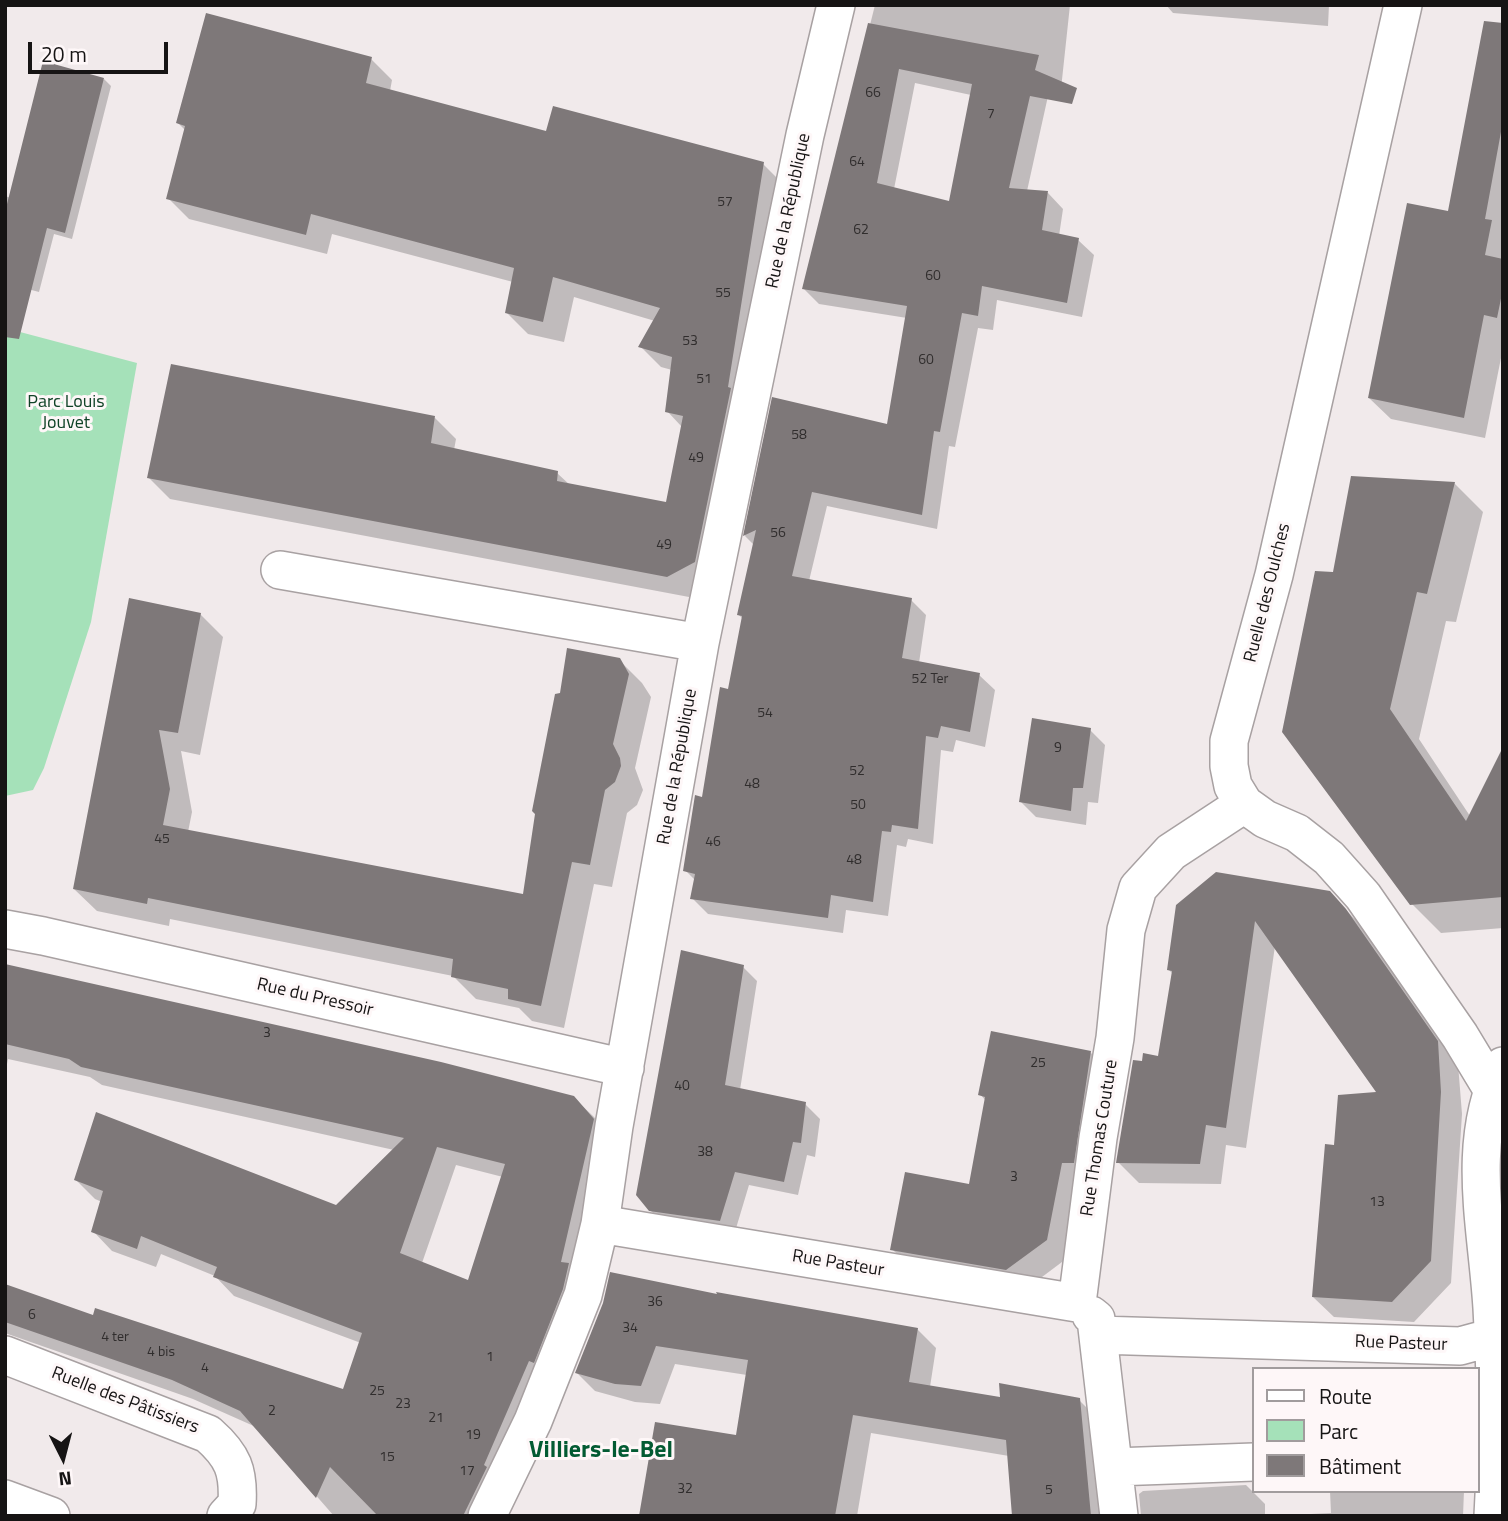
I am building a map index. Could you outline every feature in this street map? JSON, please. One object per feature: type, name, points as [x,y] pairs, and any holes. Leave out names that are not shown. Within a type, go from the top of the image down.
[{"type":"street","name":"Rue de la République","points":[[487,1516],[533,1421],[583,1294],[600,1224],[700,643],[805,135],[836,5]]},
{"type":"street","name":"Ruelle des Oulches","points":[[1244,804],[1233,786],[1228,741],[1274,575],[1403,5]]},
{"type":"street","points":[[280,570],[700,643]]},
{"type":"street","points":[[1244,804],[1265,819],[1297,833],[1329,858],[1363,896],[1460,1036],[1497,1077],[1480,1140],[1481,1192],[1493,1337],[1496,1454],[1493,1516]]},
{"type":"street","name":"Rue Thomas Couture","points":[[1077,1303],[1098,1139],[1115,1038],[1126,930],[1138,888],[1171,852],[1244,804]]},
{"type":"street","name":"Rue du Pressoir","points":[[5,929],[625,1068]]},
{"type":"street","name":"Rue Pasteur","points":[[600,1224],[1077,1303]]},
{"type":"street","points":[[1077,1303],[1096,1319],[1119,1516]]},
{"type":"street","name":"Rue Pasteur","points":[[1098,1335],[1460,1346],[1493,1337]]},
{"type":"street","name":"Ruelle des Pâtissiers","points":[[5,1355],[208,1434],[224,1448],[233,1464],[238,1483],[240,1512]]},
{"type":"street","points":[[1114,1467],[1252,1461]]},
{"type":"street","points":[[5,1499],[51,1516]]},
{"type":"green space","name":"Parc Louis Jouvet","points":[[5,328],[137,363],[91,622],[44,768],[33,790],[5,796]]},
{"type":"building","points":[[206,13],[372,57],[366,83],[546,131],[553,106],[764,162],[728,387],[731,388],[695,562],[667,577],[147,478],[171,364],[435,416],[431,443],[558,471],[557,481],[666,502],[683,416],[665,412],[672,357],[638,347],[660,308],[553,277],[543,322],[505,313],[514,268],[311,214],[306,235],[166,199],[185,126],[176,123]]},
{"type":"building","points":[[1484,21],[1503,23],[1503,121],[1485,219],[1492,220],[1485,255],[1503,259],[1503,289],[1497,318],[1484,315],[1464,418],[1368,398],[1407,203],[1448,211]]},
{"type":"building","points":[[868,23],[1039,55],[1035,70],[1077,88],[1072,104],[1030,96],[1009,188],[1048,191],[1042,230],[1079,238],[1067,303],[982,286],[978,316],[962,313],[940,432],[934,431],[922,515],[812,492],[792,576],[912,598],[902,658],[980,673],[970,732],[941,726],[938,738],[926,736],[918,829],[892,825],[891,832],[882,831],[873,902],[831,895],[828,918],[690,899],[695,874],[683,871],[695,795],[702,797],[720,687],[728,689],[742,616],[737,615],[756,530],[743,536],[772,397],[887,424],[907,306],[802,289]],"holes":[[[899,69],[972,84],[949,201],[877,183]]]},
{"type":"building","points":[[43,61],[104,78],[65,233],[47,228],[19,339],[5,337],[5,212]]},
{"type":"building","points":[[1351,476],[1455,482],[1427,594],[1417,592],[1390,709],[1466,821],[1503,747],[1503,897],[1410,905],[1282,732],[1315,571],[1333,572]]},
{"type":"building","points":[[129,598],[201,613],[178,733],[159,730],[170,789],[163,825],[523,894],[535,814],[532,811],[555,694],[560,693],[567,648],[620,658],[629,674],[613,744],[621,766],[615,782],[605,790],[590,865],[572,862],[541,1006],[508,999],[508,989],[451,977],[453,959],[148,898],[147,904],[73,889]]},
{"type":"building","points":[[1032,718],[1091,728],[1083,788],[1073,788],[1071,811],[1019,802]]},
{"type":"building","points":[[1216,872],[1330,891],[1346,909],[1438,1041],[1441,1092],[1431,1261],[1392,1302],[1312,1297],[1325,1144],[1334,1145],[1338,1095],[1376,1092],[1255,921],[1226,1128],[1206,1125],[1200,1164],[1116,1163],[1133,1060],[1142,1061],[1143,1053],[1158,1056],[1172,971],[1167,970],[1176,905]]},
{"type":"building","points":[[681,950],[744,965],[725,1085],[806,1102],[801,1143],[793,1142],[784,1182],[735,1172],[720,1221],[649,1211],[636,1195]]},
{"type":"building","points":[[5,964],[441,1062],[574,1096],[594,1119],[561,1262],[569,1263],[563,1289],[534,1363],[529,1361],[484,1465],[487,1467],[463,1516],[378,1516],[330,1467],[316,1498],[240,1411],[172,1380],[5,1322],[5,1284],[93,1315],[95,1308],[343,1389],[362,1333],[213,1277],[217,1267],[141,1236],[137,1249],[91,1232],[103,1191],[74,1180],[96,1112],[336,1205],[404,1138],[81,1067],[69,1059],[5,1044]],"holes":[[[437,1147],[505,1164],[468,1280],[400,1253]]]},
{"type":"building","points":[[991,1031],[1091,1051],[1074,1163],[1062,1163],[1047,1240],[1006,1270],[890,1250],[905,1172],[969,1184],[985,1097],[978,1095]]},
{"type":"building","points":[[610,1272],[717,1294],[716,1292],[918,1328],[909,1382],[1000,1397],[999,1383],[1080,1398],[1091,1516],[1012,1516],[1006,1440],[853,1415],[835,1516],[639,1516],[655,1422],[736,1435],[748,1360],[656,1346],[641,1386],[615,1384],[575,1373],[603,1303]]},
{"type":"district","name":"Villiers-le-Bel","points":[[601,1451]]}]
